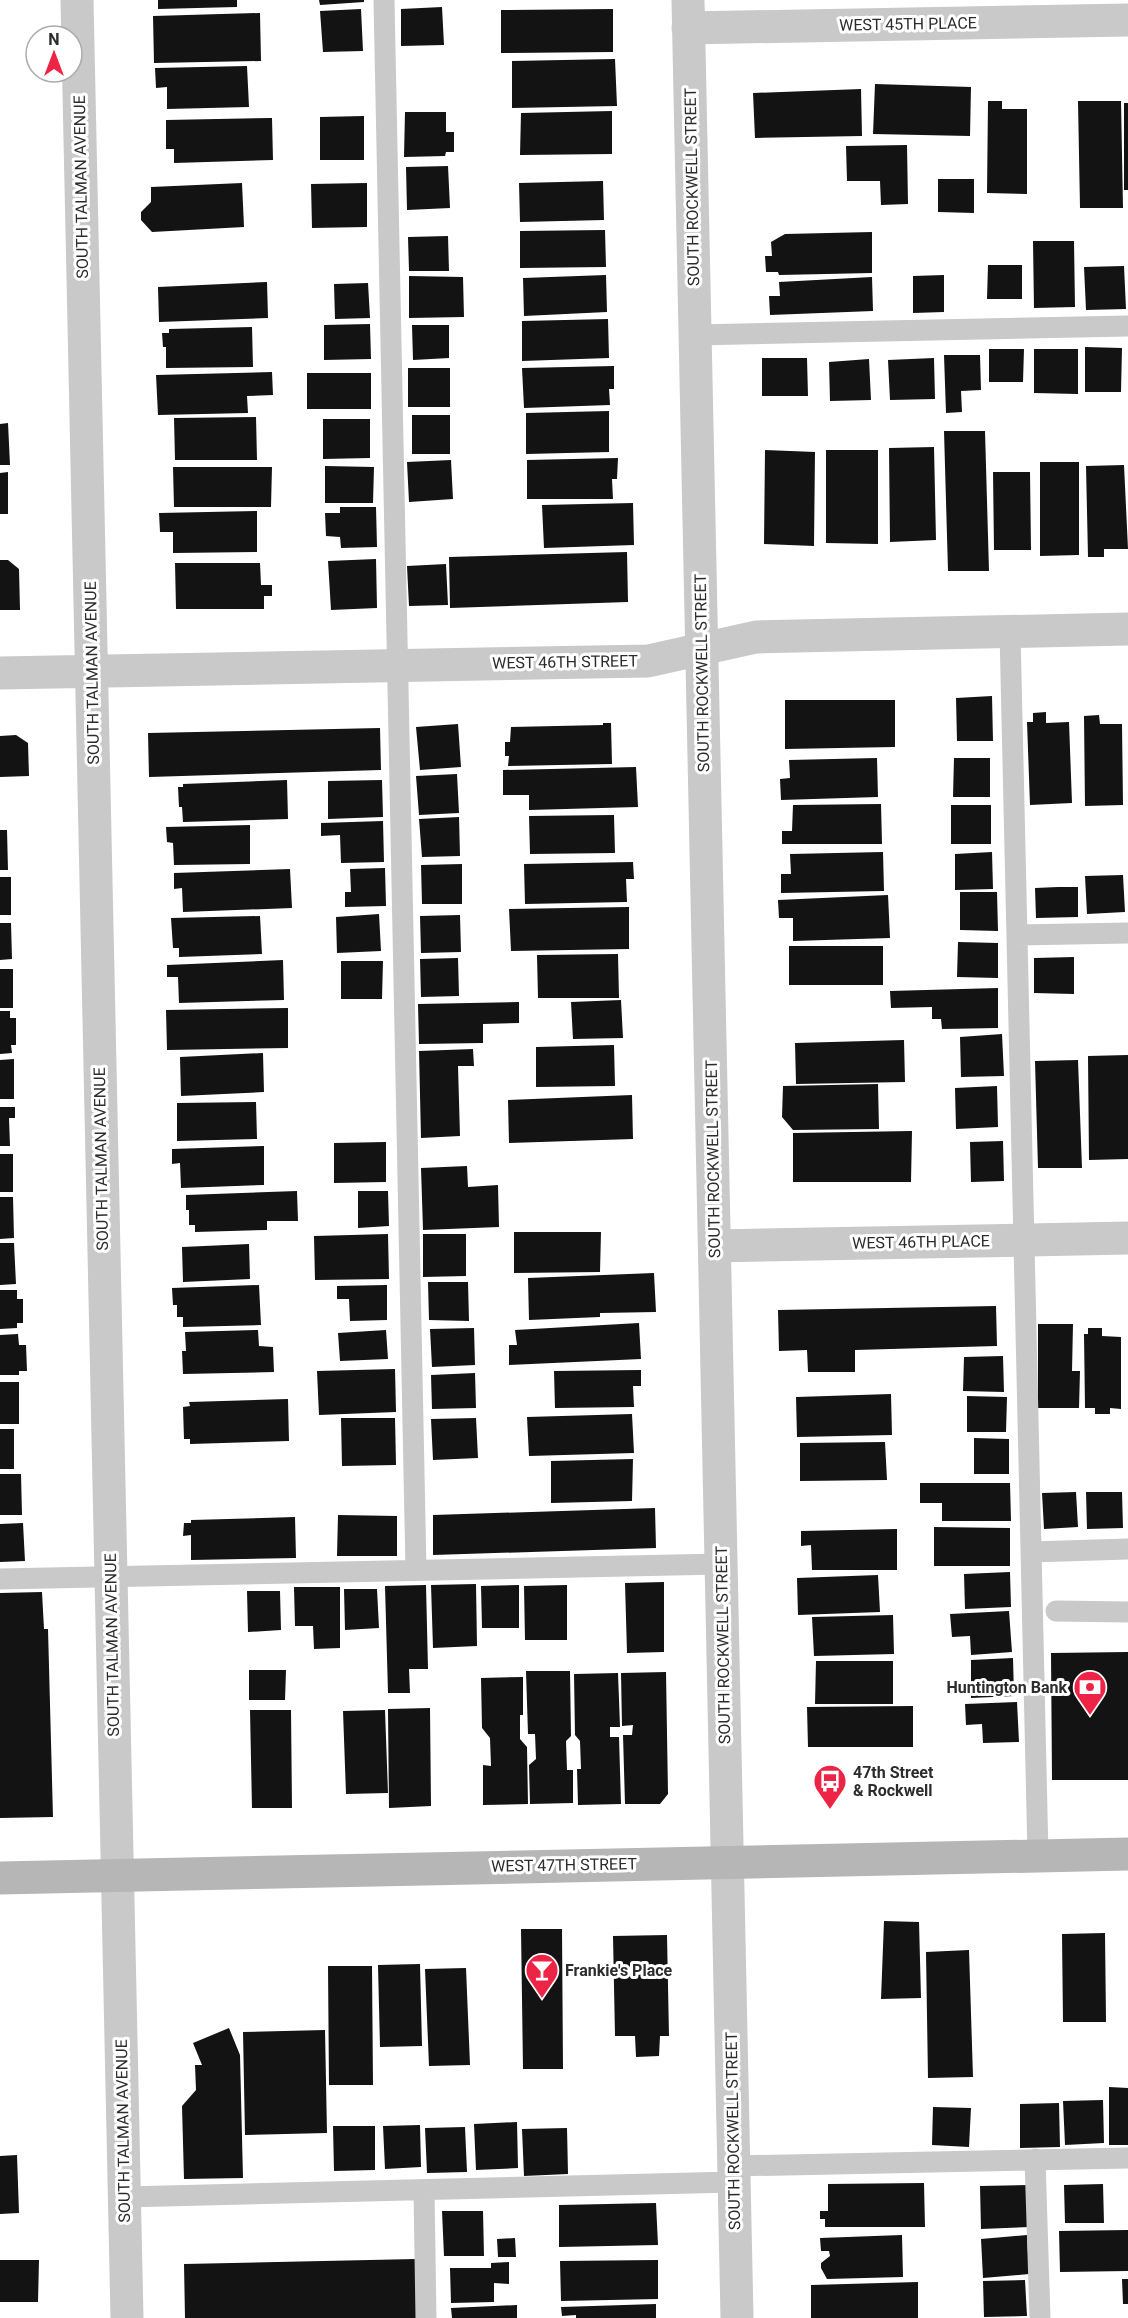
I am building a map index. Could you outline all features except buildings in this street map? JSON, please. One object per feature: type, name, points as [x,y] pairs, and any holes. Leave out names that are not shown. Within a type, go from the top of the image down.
[{"type":"main road","name":"WEST 47TH STREET","points":[[0,1878],[1128,1854]]},
{"type":"street","name":"SOUTH TALMAN AVENUE","points":[[77,0],[127,2318]]},
{"type":"street","name":"WEST 45TH PLACE","points":[[688,14],[1000,11],[1128,20]]},
{"type":"street","name":"SOUTH ROCKWELL STREET","points":[[688,14],[737,2318]]},
{"type":"street","name":"WEST 46TH STREET","points":[[0,673],[648,661],[756,636],[1128,629]]},
{"type":"street","name":"WEST 46TH PLACE","points":[[715,1246],[1128,1238]]},
{"type":"lane","points":[[384,0],[416,1570]]},
{"type":"lane","points":[[695,335],[1128,326]]},
{"type":"lane","points":[[1010,631],[1038,1856]]},
{"type":"lane","points":[[1017,935],[1128,933]]},
{"type":"lane","points":[[1031,1552],[1128,1549]]},
{"type":"lane","points":[[0,1579],[721,1564]]},
{"type":"lane","points":[[1056,1611],[1128,1612]]},
{"type":"lane","points":[[124,2197],[424,2190],[1035,2159],[1128,2157]]},
{"type":"lane","points":[[1035,2159],[1040,2318]]},
{"type":"lane","points":[[424,2190],[426,2318]]},
{"type":"place","name":"Huntington Bank","points":[[1090,1716]]},
{"type":"place","name":"47th Street & Rockwell","points":[[830,1810]]},
{"type":"place","name":"Frankie's Place","points":[[542,1999]]}]
